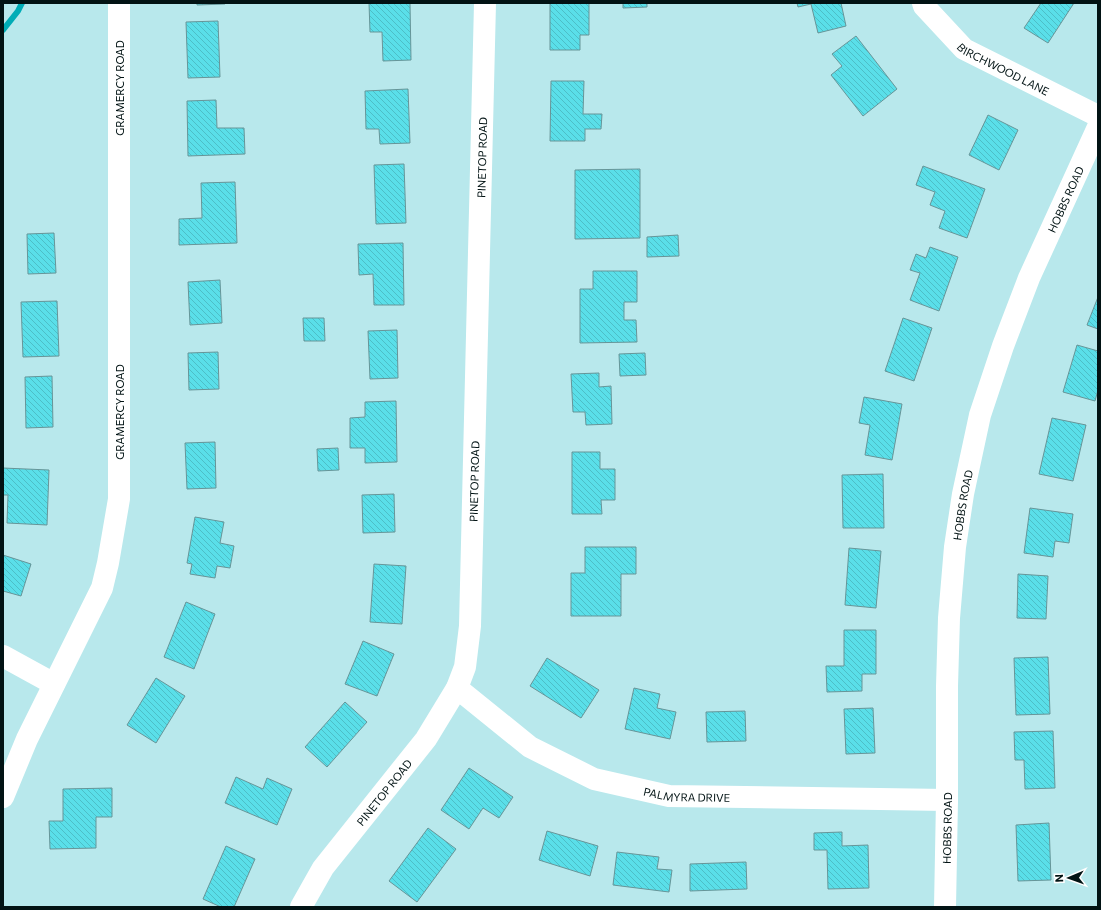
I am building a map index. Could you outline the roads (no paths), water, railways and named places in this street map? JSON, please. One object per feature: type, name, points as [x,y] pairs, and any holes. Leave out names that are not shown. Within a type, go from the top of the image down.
[{"type":"street","name":"GRAMERCY ROAD","points":[[3,797],[27,738],[102,588],[108,563],[119,499],[119,3]]},
{"type":"street","name":"PINETOP ROAD","points":[[302,907],[323,868],[426,739],[456,688],[464,667],[470,626],[485,3]]},
{"type":"street","name":"BIRCHWOOD LANE","points":[[923,3],[924,6],[964,50],[1098,116]]},
{"type":"street","name":"HOBBS ROAD","points":[[946,907],[947,686],[949,618],[954,547],[963,494],[980,415],[1003,346],[1029,278],[1098,127]]},
{"type":"street","points":[[3,656],[54,684]]},
{"type":"street","name":"PALMYRA DRIVE","points":[[456,688],[530,747],[594,779],[669,796],[947,800]]},
{"type":"waterway","points":[[3,30],[18,11],[22,3]]}]
